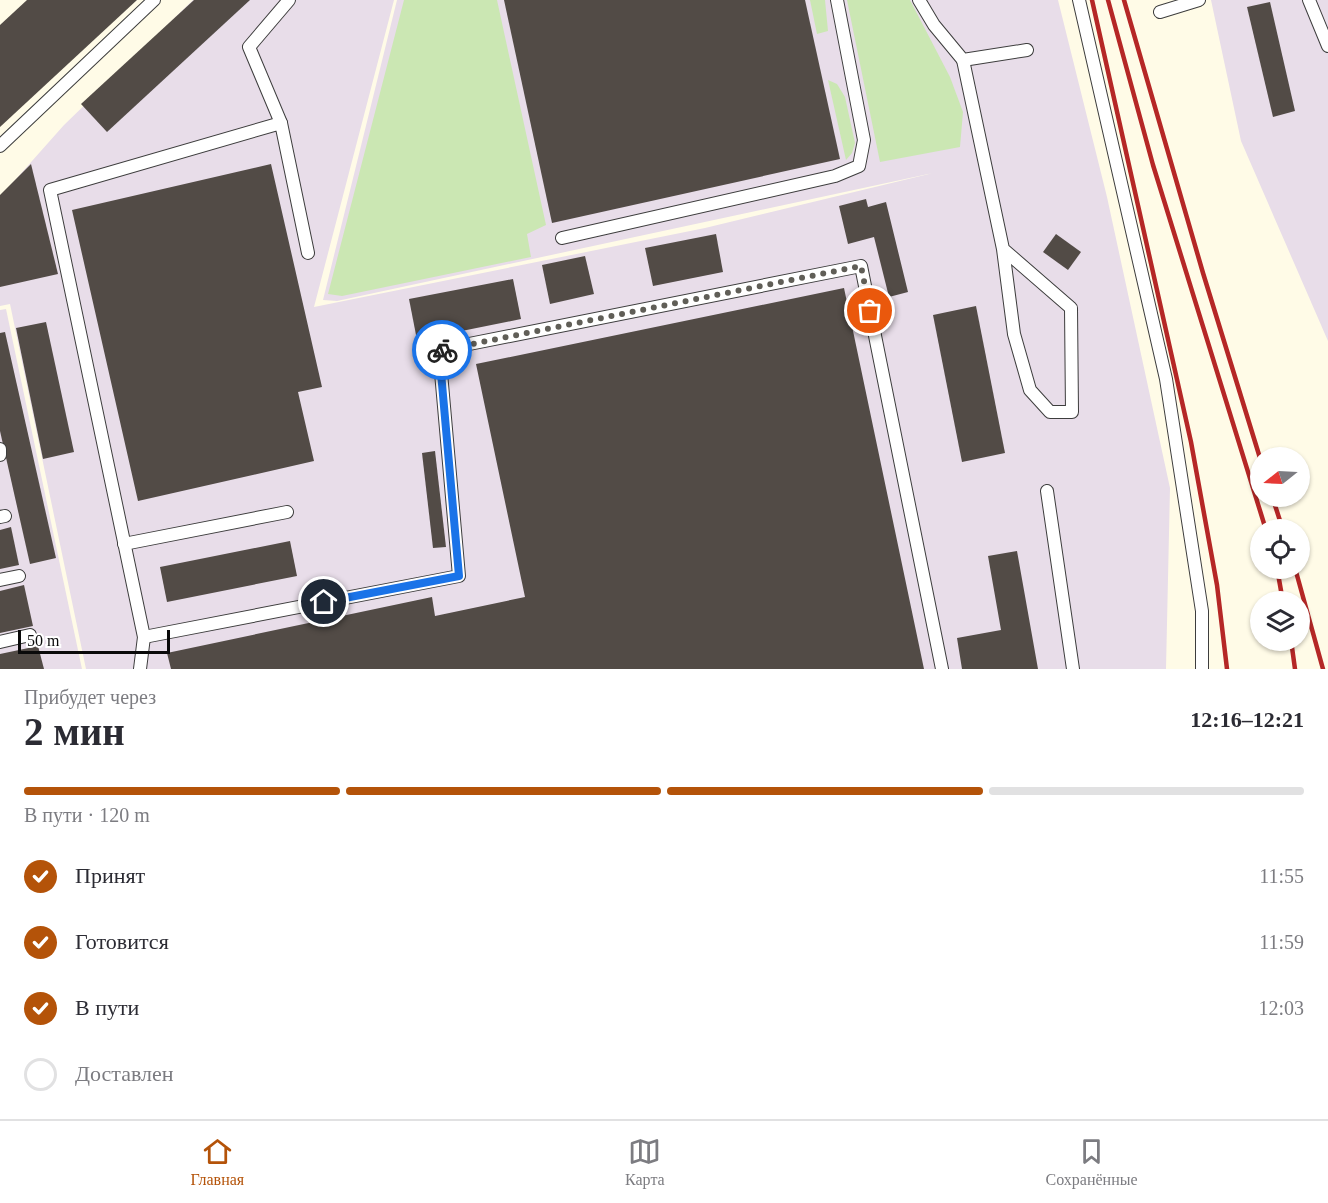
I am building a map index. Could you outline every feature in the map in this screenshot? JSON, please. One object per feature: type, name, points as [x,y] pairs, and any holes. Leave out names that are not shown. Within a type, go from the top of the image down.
[{"type":"lane","points":[[0,146],[153,0]]},
{"type":"lane","points":[[289,0],[249,47],[281,123],[308,253]]},
{"type":"lane","points":[[562,238],[835,176],[860,166],[864,140],[837,0]]},
{"type":"lane","points":[[919,0],[934,25],[963,60],[1003,249],[1014,334],[1030,390],[1050,412],[1072,412],[1071,308],[1003,249]]},
{"type":"lane","points":[[1079,0],[1166,379],[1202,611],[1202,669]]},
{"type":"lane","points":[[1160,12],[1199,0]]},
{"type":"lane","points":[[1309,0],[1328,46]]},
{"type":"lane","points":[[963,60],[1027,50]]},
{"type":"lane","points":[[140,669],[144,637],[50,190],[281,123]]},
{"type":"lane","points":[[144,637],[459,576],[439,350],[861,266],[942,669]]},
{"type":"lane","points":[[0,449],[0,455]]},
{"type":"lane","points":[[1047,491],[1073,669]]},
{"type":"lane","points":[[124,544],[287,512]]},
{"type":"lane","points":[[0,580],[19,576]]},
{"type":"lane","points":[[0,642],[30,635]]},
{"type":"shaded area","points":[[193,0],[394,0],[314,307],[705,228],[933,173],[337,301],[323,300],[397,0],[1058,0],[1107,197],[1170,488],[1166,669],[86,669],[10,304],[0,306],[0,197],[64,125]]},
{"type":"shaded area","points":[[1211,0],[1328,0],[1328,341],[1241,141]]},
{"type":"shaded area","points":[[6,309],[82,669],[0,669],[0,310]]},
{"type":"green space","points":[[404,0],[497,0],[546,225],[527,234],[531,257],[342,296],[328,294]]},
{"type":"green space","points":[[810,0],[825,0],[828,31],[817,34]]},
{"type":"green space","points":[[847,0],[910,0],[950,77],[963,112],[960,147],[880,162]]},
{"type":"green space","points":[[828,80],[837,84],[845,97],[855,143],[852,153],[846,160]]},
{"type":"building","points":[[27,0],[137,0],[0,127],[0,25]]},
{"type":"building","points":[[194,0],[250,0],[107,132],[81,104]]},
{"type":"building","points":[[504,0],[805,0],[840,159],[552,223]]},
{"type":"building","points":[[1270,2],[1295,111],[1273,117],[1247,7]]},
{"type":"building","points":[[31,164],[58,274],[0,287],[0,195]]},
{"type":"building","points":[[271,164],[322,387],[298,392],[314,461],[138,501],[72,210]]},
{"type":"building","points":[[866,199],[868,207],[886,202],[908,292],[889,297],[874,237],[848,244],[839,206]]},
{"type":"building","points":[[716,234],[723,272],[653,286],[645,248]]},
{"type":"building","points":[[1056,234],[1081,252],[1068,270],[1043,252]]},
{"type":"building","points":[[585,256],[594,294],[550,304],[542,265]]},
{"type":"building","points":[[513,279],[521,319],[417,340],[409,299]]},
{"type":"building","points":[[844,288],[924,669],[171,669],[167,653],[432,597],[435,616],[525,597],[476,364]]},
{"type":"building","points":[[976,306],[1005,453],[962,462],[933,315]]},
{"type":"building","points":[[46,322],[74,452],[43,459],[16,328]]},
{"type":"building","points":[[5,332],[56,558],[30,564],[0,431],[0,333]]},
{"type":"building","points":[[435,451],[446,547],[433,548],[422,453]]},
{"type":"building","points":[[11,527],[19,565],[0,569],[0,530]]},
{"type":"building","points":[[290,541],[297,576],[167,602],[160,567]]},
{"type":"building","points":[[1017,551],[1038,669],[962,669],[957,638],[1001,630],[988,556]]},
{"type":"building","points":[[24,585],[33,626],[0,633],[0,591]]},
{"type":"building","points":[[38,646],[44,669],[0,669],[0,654]]},
{"type":"railway","points":[[1092,0],[1191,442],[1217,585],[1227,669]]},
{"type":"railway","points":[[1108,0],[1153,165],[1263,519]]},
{"type":"railway","points":[[1124,0],[1203,273],[1257,447]]},
{"type":"railway","points":[[1276,507],[1279,519]]},
{"type":"railway","points":[[1279,579],[1281,591]]},
{"type":"railway","points":[[1298,579],[1323,669]]},
{"type":"railway","points":[[1293,651],[1295,669]]},
{"type":"way so far","points":[[442,350],[861,266],[870,311]]},
{"type":"route","points":[[324,602],[459,576],[439,350],[442,350]]}]
